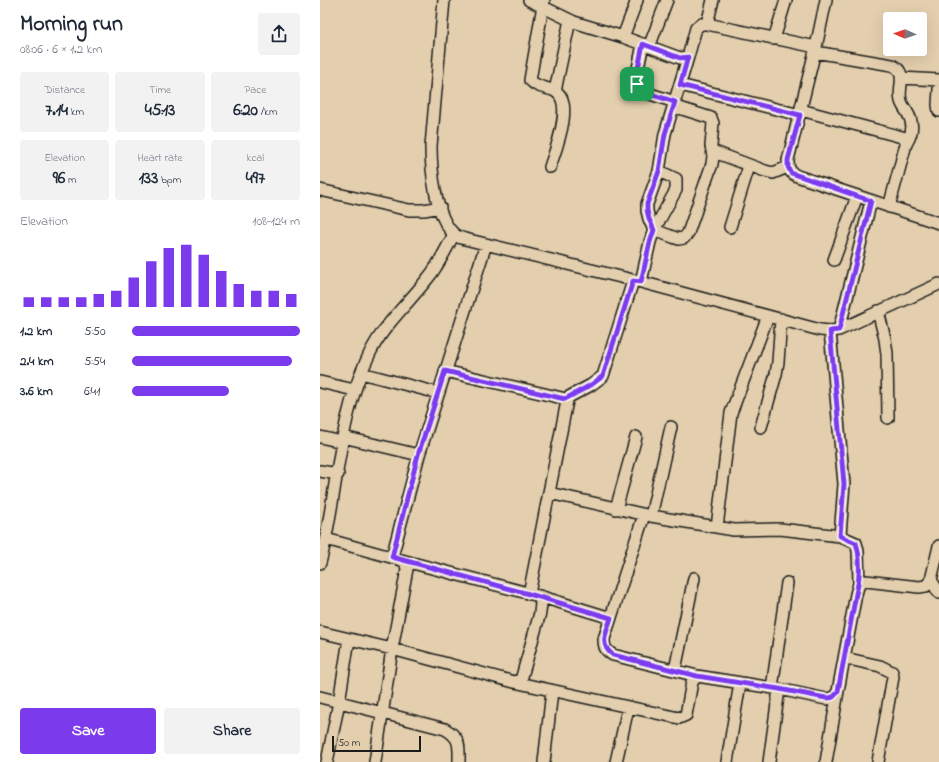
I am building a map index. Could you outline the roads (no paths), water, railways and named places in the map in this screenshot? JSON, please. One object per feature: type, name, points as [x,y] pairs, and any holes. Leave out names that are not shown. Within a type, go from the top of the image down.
[{"type":"street","points":[[444,0],[431,146],[431,164],[433,183],[440,207],[446,223],[454,234],[464,239],[782,319],[820,330],[834,331],[939,284]]},
{"type":"street","points":[[529,0],[544,3],[552,12],[570,20],[623,37],[680,58],[688,57]]},
{"type":"street","points":[[623,37],[637,0]]},
{"type":"street","points":[[667,0],[646,45],[636,78],[639,88],[644,92],[674,104],[710,118],[713,123],[711,146],[712,164],[688,233],[684,238],[679,239],[654,230],[649,219],[647,204],[659,171],[665,134],[674,104],[680,85],[696,28],[701,24],[774,38],[815,50],[892,65],[898,68],[901,74],[901,101],[909,116],[912,126],[911,135],[906,144],[889,207]]},
{"type":"street","points":[[707,24],[713,0]]},
{"type":"street","points":[[774,38],[786,0]]},
{"type":"street","points":[[826,0],[788,160],[788,167],[791,173],[939,223]]},
{"type":"street","points":[[544,3],[530,80],[539,86],[555,91],[561,96],[563,102],[564,114],[561,130],[550,167]]},
{"type":"street","points":[[555,91],[570,20]]},
{"type":"street","points":[[901,78],[939,80]]},
{"type":"street","points":[[680,85],[902,137],[906,140],[906,144]]},
{"type":"street","points":[[939,89],[939,111]]},
{"type":"street","points":[[712,151],[749,166],[773,173],[788,167]]},
{"type":"street","points":[[730,227],[749,166]]},
{"type":"street","points":[[445,371],[565,399],[591,385],[603,376],[654,230],[676,190],[676,179],[659,171]]},
{"type":"street","points":[[320,190],[409,210],[424,210],[440,207]]},
{"type":"street","points":[[834,260],[857,196]]},
{"type":"street","points":[[840,536],[844,484],[834,331],[871,201]]},
{"type":"street","points":[[320,563],[338,474],[342,440],[354,390],[369,354],[381,335],[393,318],[428,278],[440,261],[454,234]]},
{"type":"street","points":[[392,557],[418,455],[486,244]]},
{"type":"street","points":[[878,311],[886,339],[888,418]]},
{"type":"street","points":[[717,527],[731,413],[768,316]]},
{"type":"street","points":[[761,426],[777,368],[782,319]]},
{"type":"street","points":[[361,373],[438,393]]},
{"type":"street","points":[[320,382],[354,390]]},
{"type":"street","points":[[514,682],[521,680],[540,613],[541,603],[534,595],[549,492],[567,404],[565,399]]},
{"type":"street","points":[[670,427],[648,516],[604,638],[604,646],[607,651],[613,655],[697,676],[826,698],[835,696],[838,691]]},
{"type":"street","points":[[320,437],[418,455]]},
{"type":"street","points":[[616,509],[636,437]]},
{"type":"street","points":[[320,471],[338,474]]},
{"type":"street","points":[[549,492],[648,516],[734,530],[780,529],[840,536],[856,543],[858,551],[859,584],[844,658],[826,762]]},
{"type":"street","points":[[324,540],[534,595],[611,618]]},
{"type":"street","points":[[859,584],[866,581],[919,587],[926,586],[932,580],[938,553]]},
{"type":"street","points":[[375,762],[392,649],[407,569],[405,561]]},
{"type":"street","points":[[675,670],[694,578]]},
{"type":"street","points":[[932,580],[939,593]]},
{"type":"street","points":[[769,762],[787,583]]},
{"type":"street","points":[[320,632],[392,649],[514,682],[679,718],[686,715],[692,682],[697,676]]},
{"type":"street","points":[[327,762],[339,702],[349,639]]},
{"type":"street","points":[[844,658],[880,666],[892,672],[893,677],[878,762]]},
{"type":"street","points":[[726,762],[740,683]]},
{"type":"street","points":[[544,762],[552,691]]},
{"type":"street","points":[[320,697],[445,729],[453,734],[458,741],[458,762]]},
{"type":"street","points":[[616,762],[628,708]]}]
